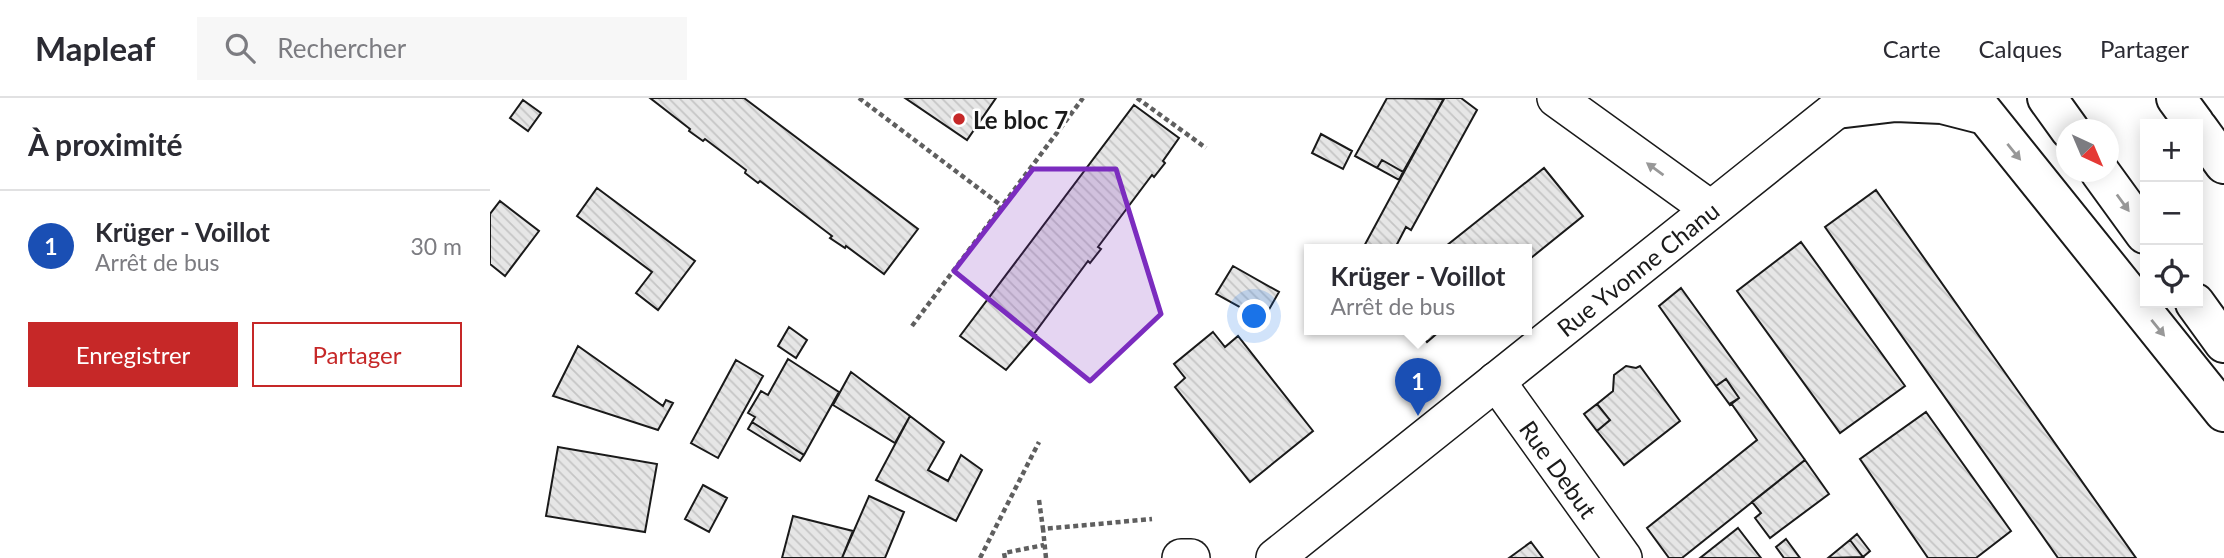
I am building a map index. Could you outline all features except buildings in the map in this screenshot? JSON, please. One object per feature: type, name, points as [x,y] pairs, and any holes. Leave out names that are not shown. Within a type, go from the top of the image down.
[{"type":"highway","points":[[2047,98],[2062,119]]},
{"type":"highway","points":[[2176,98],[2192,119]]},
{"type":"highway","points":[[1840,104],[1896,102],[1978,107],[2224,412]]},
{"type":"highway","points":[[2203,134],[2224,164]]},
{"type":"highway","points":[[2107,182],[2140,227]]},
{"type":"highway","points":[[2199,308],[2224,343]]},
{"type":"street","points":[[1556,98],[1710,209]]},
{"type":"street","name":"Rue Yvonne Chanu","points":[[1275,558],[1840,104]]},
{"type":"street","name":"Rue Debut","points":[[1496,381],[1623,558]]},
{"type":"street","points":[[1181,558],[1191,558]]},
{"type":"path","points":[[859,98],[1002,206]]},
{"type":"path","points":[[912,326],[1083,98]]},
{"type":"path","points":[[1137,98],[1206,148]]},
{"type":"path","points":[[980,558],[1039,442]]},
{"type":"path","points":[[1039,500],[1046,558]]},
{"type":"path","points":[[1043,529],[1153,519]]},
{"type":"path","points":[[1005,558],[1004,553],[1044,545]]},
{"type":"highlighted area","points":[[1033,169],[1116,169],[1161,314],[1090,381],[954,271]]},
{"type":"place","name":"Le bloc 7","points":[[959,119]]},
{"type":"place","name":"Krüger - Voillot","points":[[1418,416]]}]
